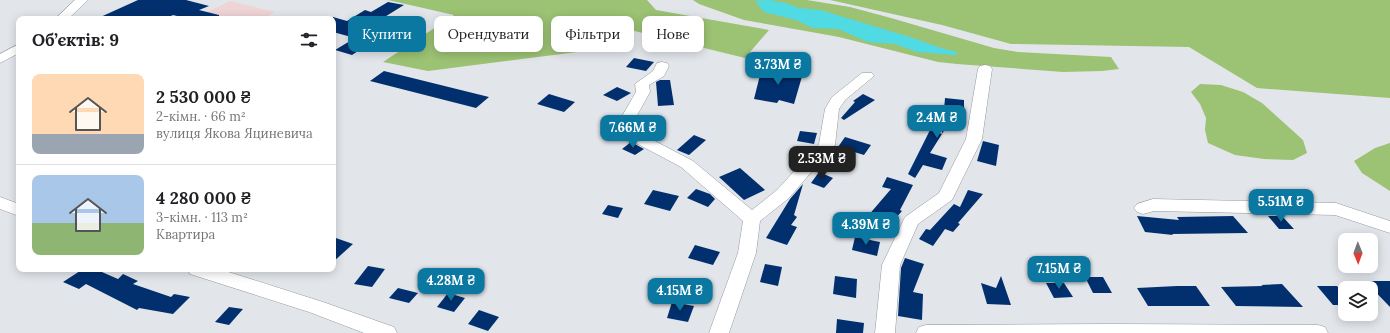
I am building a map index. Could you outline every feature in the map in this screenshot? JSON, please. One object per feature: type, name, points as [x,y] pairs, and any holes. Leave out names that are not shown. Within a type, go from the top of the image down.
[{"type":"street","points":[[64,16],[82,0]]},
{"type":"street","points":[[0,59],[10,50]]},
{"type":"street","points":[[662,66],[659,73],[642,84],[643,92],[622,130],[687,164],[752,219]]},
{"type":"street","points":[[885,333],[891,265],[912,222],[946,196],[974,139],[986,69]]},
{"type":"street","points":[[719,333],[747,253],[752,219],[783,194],[827,145],[832,109],[839,97],[866,76]]},
{"type":"street","points":[[0,203],[16,209]]},
{"type":"street","points":[[1143,208],[1153,205],[1336,209],[1390,227]]},
{"type":"street","points":[[206,272],[316,307],[387,333]]},
{"type":"street","points":[[926,333],[1318,333]]},
{"type":"shaded area","points":[[230,1],[275,12],[268,16],[199,16]]},
{"type":"green space","points":[[388,0],[647,0],[656,10],[690,16],[642,16],[642,33],[634,31],[634,16],[551,16],[551,52],[577,52],[428,71],[383,62],[398,52],[426,52],[426,34],[434,28],[434,52],[543,52],[543,16],[452,16],[454,15]]},
{"type":"green space","points":[[693,0],[807,0],[850,7],[994,48],[1018,52],[1111,57],[1119,69],[1063,72],[938,62],[839,37],[744,20],[699,4]]},
{"type":"green space","points":[[830,0],[1390,0],[1390,98],[1257,88],[1189,47],[1011,44],[942,25]]},
{"type":"green space","points":[[704,18],[769,30],[745,58],[704,48]]},
{"type":"green space","points":[[1200,84],[1221,85],[1243,92],[1262,103],[1303,140],[1307,153],[1293,160],[1264,159],[1235,155],[1208,143],[1205,130],[1206,118],[1200,104],[1191,92]]},
{"type":"green space","points":[[1390,143],[1390,191],[1362,173],[1354,161],[1375,148]]},
{"type":"water","points":[[769,0],[785,3],[799,8],[820,10],[957,52],[956,55],[917,52],[895,44],[868,42],[838,29],[813,28],[796,20],[764,12],[755,1]]},
{"type":"building","points":[[138,0],[186,0],[209,6],[199,10],[219,15],[219,16],[103,16]]},
{"type":"building","points":[[388,2],[404,5],[386,16],[355,16],[365,10],[371,12]]},
{"type":"building","points":[[336,18],[347,21],[348,36],[336,33]]},
{"type":"building","points":[[348,42],[348,52],[356,52],[352,55],[336,49]]},
{"type":"building","points":[[634,58],[654,62],[646,71],[626,67]]},
{"type":"building","points":[[762,67],[803,73],[794,104],[779,100],[777,103],[754,99]]},
{"type":"building","points":[[384,71],[489,97],[476,108],[370,81]]},
{"type":"building","points":[[660,80],[670,80],[674,105],[658,106],[656,82]]},
{"type":"building","points":[[617,87],[631,93],[617,101],[603,95]]},
{"type":"building","points":[[549,94],[575,102],[564,112],[537,104]]},
{"type":"building","points":[[863,94],[875,100],[844,120],[841,118],[855,102],[853,101]]},
{"type":"building","points":[[945,98],[964,100],[964,120],[952,118],[942,134]]},
{"type":"building","points":[[650,122],[666,130],[656,137],[640,128]]},
{"type":"building","points":[[930,130],[942,134],[930,153],[947,158],[942,170],[923,165],[915,178],[908,174]]},
{"type":"building","points":[[800,131],[817,133],[814,144],[797,141]]},
{"type":"building","points":[[694,135],[706,140],[689,155],[677,150]]},
{"type":"building","points":[[845,137],[871,145],[864,155],[838,147]]},
{"type":"building","points":[[983,141],[999,145],[996,166],[977,161]]},
{"type":"building","points":[[631,142],[644,149],[635,155],[622,149]]},
{"type":"building","points":[[740,168],[765,190],[744,200],[719,177]]},
{"type":"building","points":[[819,172],[833,178],[824,188],[811,183]]},
{"type":"building","points":[[887,177],[913,185],[900,210],[902,211],[889,226],[867,217],[891,189],[882,187]]},
{"type":"building","points":[[803,184],[794,215],[797,217],[791,225],[797,227],[787,245],[766,238],[790,199]]},
{"type":"building","points":[[696,189],[710,194],[715,199],[708,207],[687,198]]},
{"type":"building","points":[[653,190],[679,196],[670,211],[644,204]]},
{"type":"building","points":[[968,190],[983,194],[958,223],[960,224],[953,232],[945,229],[933,246],[919,239],[926,229],[930,230],[954,204],[960,207]]},
{"type":"building","points":[[608,205],[623,208],[618,218],[602,214]]},
{"type":"building","points":[[1137,216],[1179,220],[1177,217],[1233,216],[1248,233],[1172,234],[1173,235],[1145,232]]},
{"type":"building","points":[[1268,216],[1282,216],[1294,229],[1279,229]]},
{"type":"building","points":[[855,237],[880,242],[877,256],[852,250]]},
{"type":"building","points":[[336,238],[353,244],[336,259]]},
{"type":"building","points":[[695,245],[720,252],[713,265],[688,258]]},
{"type":"building","points":[[905,258],[924,264],[913,292],[923,294],[922,320],[898,316],[901,268]]},
{"type":"building","points":[[765,264],[782,267],[778,286],[760,282]]},
{"type":"building","points":[[368,266],[385,269],[372,287],[354,284]]},
{"type":"building","points":[[78,272],[102,272],[118,279],[123,274],[138,281],[133,284],[171,297],[174,294],[190,297],[173,314],[139,308],[137,310],[86,284],[79,289],[63,282]]},
{"type":"building","points":[[835,276],[857,279],[856,298],[833,294]]},
{"type":"building","points":[[1001,276],[1011,305],[987,304],[981,283],[996,288]]},
{"type":"building","points":[[1085,277],[1103,277],[1112,293],[1093,293]]},
{"type":"building","points":[[1378,281],[1390,281],[1390,307],[1378,295]]},
{"type":"building","points":[[1046,283],[1064,283],[1073,297],[1054,298]]},
{"type":"building","points":[[1282,284],[1303,307],[1236,306],[1221,287],[1263,286],[1261,285]]},
{"type":"building","points":[[1196,286],[1210,306],[1148,306],[1137,288]]},
{"type":"building","points":[[1317,286],[1337,286],[1338,305],[1333,305]]},
{"type":"building","points":[[398,288],[418,293],[409,303],[389,298]]},
{"type":"building","points":[[448,293],[465,298],[454,312],[437,307]]},
{"type":"building","points":[[672,302],[694,306],[688,322],[667,318]]},
{"type":"building","points":[[229,307],[243,309],[229,325],[215,322]]},
{"type":"building","points":[[479,310],[499,317],[488,331],[468,324]]},
{"type":"building","points":[[837,319],[864,323],[863,333],[836,333]]}]
